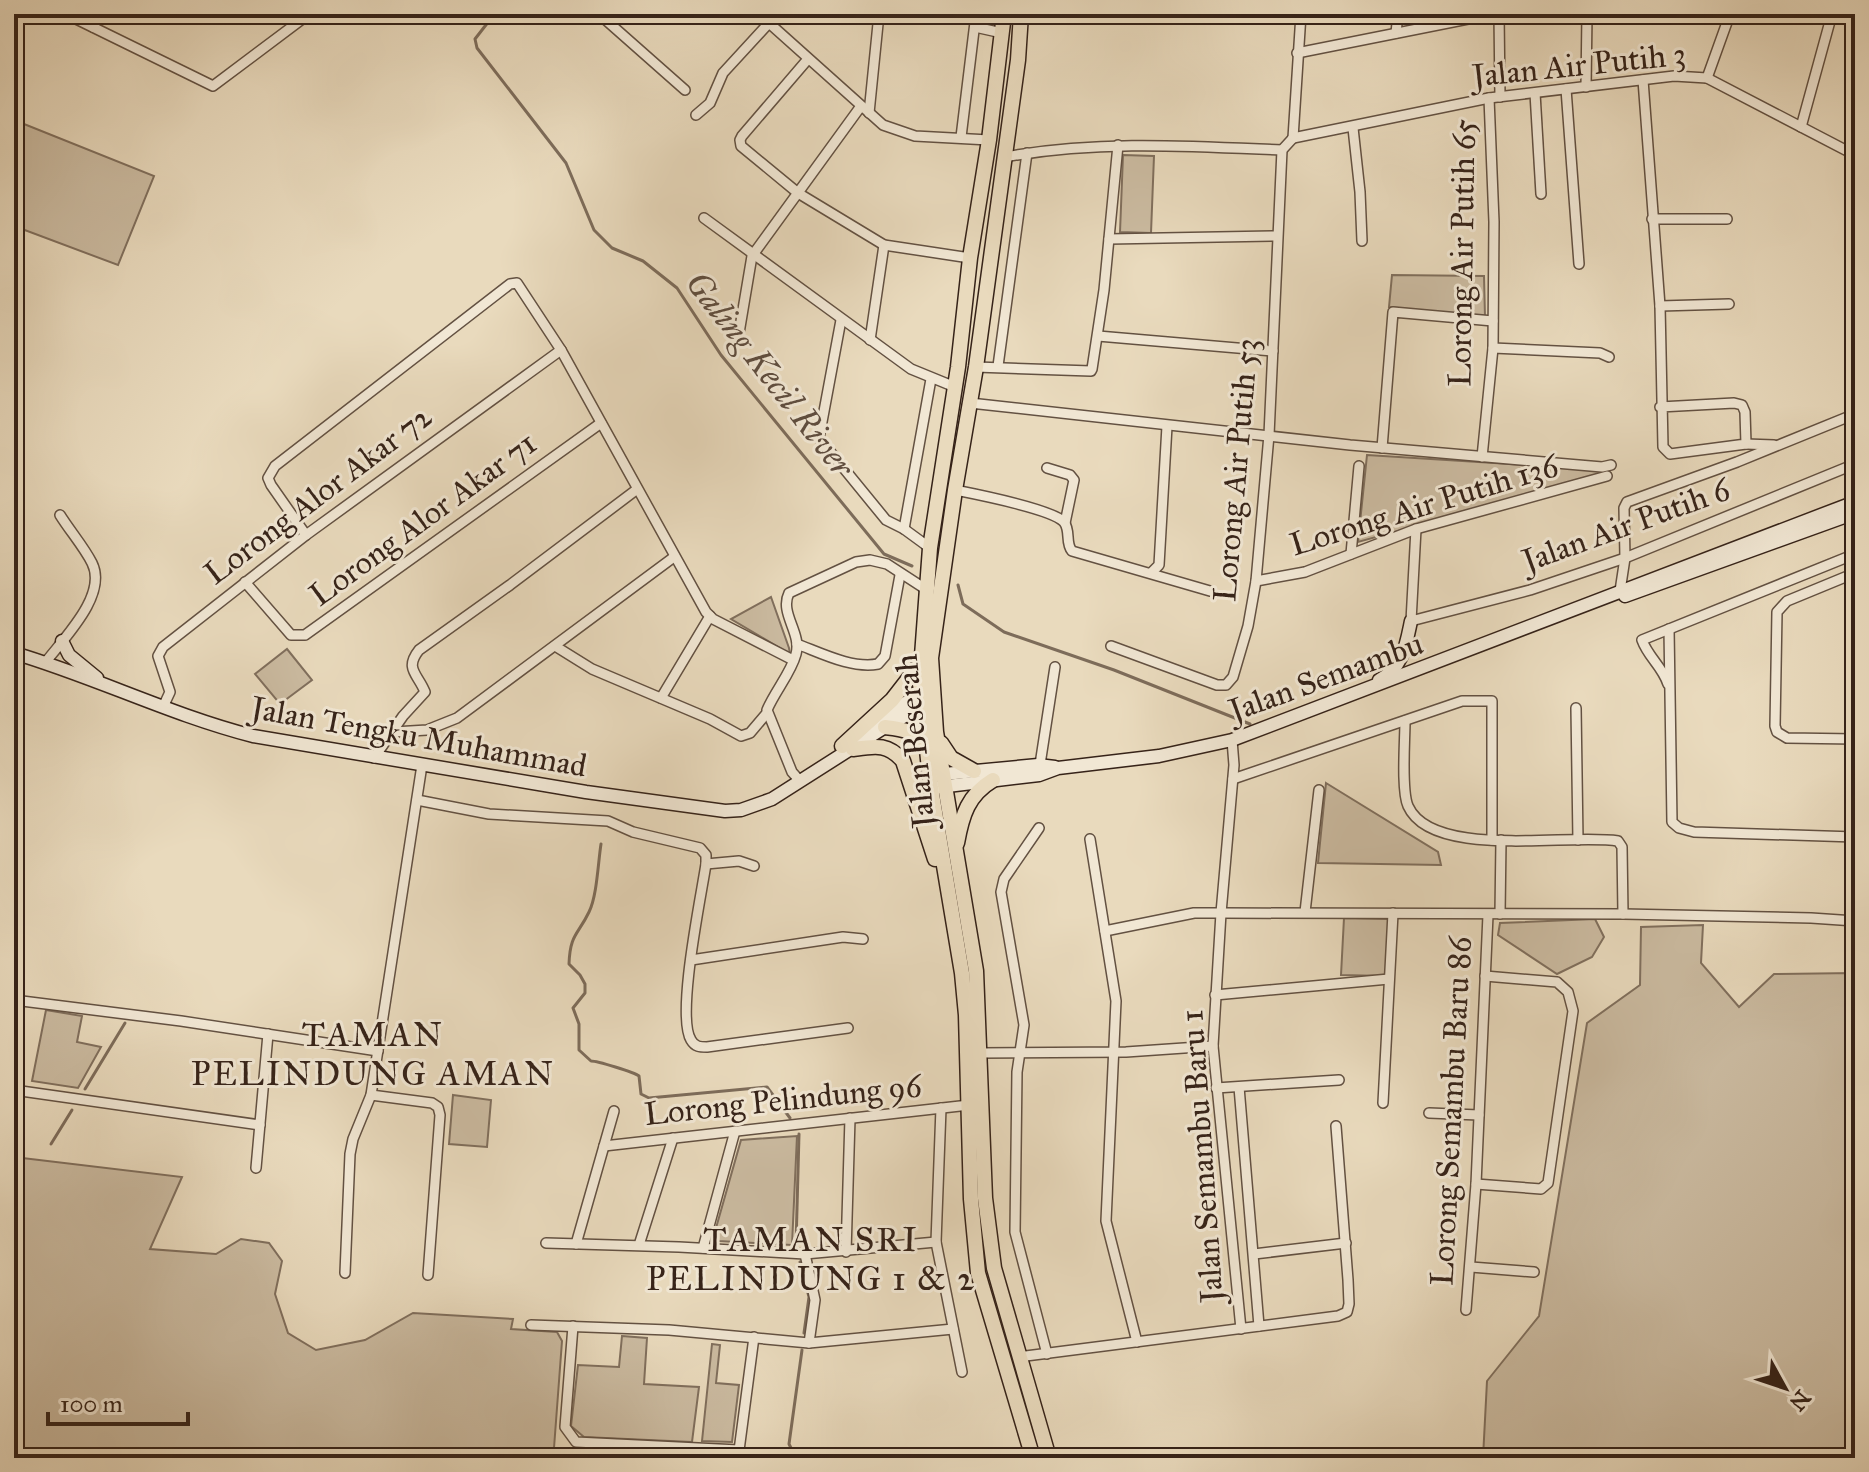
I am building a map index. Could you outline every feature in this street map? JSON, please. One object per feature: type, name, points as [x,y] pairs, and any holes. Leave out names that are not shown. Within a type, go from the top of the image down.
[{"type":"highway","name":"Jalan Beserah","points":[[1004,14],[955,387],[930,548],[920,664],[936,732],[937,781],[962,973],[971,1199],[978,1273],[1033,1458]]},
{"type":"highway","name":"Jalan Beserah","points":[[1021,14],[976,367],[933,634],[926,750],[955,854],[976,971],[983,1158],[997,1279],[1049,1458]]},
{"type":"highway","points":[[848,748],[920,664]]},
{"type":"highway","points":[[885,727],[909,730],[920,739],[926,750]]},
{"type":"highway","points":[[936,732],[947,754],[974,771]]},
{"type":"highway","points":[[848,748],[882,745],[897,754],[908,771],[934,856],[962,973]]},
{"type":"highway","points":[[955,854],[967,805],[980,788],[993,780]]},
{"type":"main road","name":"Jalan Semambu","points":[[937,781],[974,771],[1039,770],[1159,756],[1232,740],[1855,502]]},
{"type":"main road","name":"Jalan Semambu","points":[[1603,600],[1629,596],[1855,513]]},
{"type":"main road","points":[[1831,520],[1855,519]]},
{"type":"main road","points":[[1333,703],[1386,676],[1395,668],[1402,657],[1411,621]]},
{"type":"main road","points":[[62,641],[69,655],[107,686]]},
{"type":"main road","name":"Jalan Tengku Muhammad","points":[[14,653],[200,721],[253,736],[586,792],[725,811],[756,806],[927,701]]},
{"type":"main road","name":"Jalan Tengku Muhammad","points":[[848,748],[927,701]]},
{"type":"main road","name":"Jalan Semambu","points":[[937,781],[993,780],[1039,770]]},
{"type":"street","points":[[66,14],[213,86],[309,14]]},
{"type":"street","points":[[93,27],[100,14]]},
{"type":"street","points":[[738,339],[752,256],[865,109],[879,14]]},
{"type":"street","points":[[961,137],[976,14]]},
{"type":"street","points":[[1005,157],[1118,145],[1282,150],[1293,138],[1301,14]]},
{"type":"street","points":[[1396,33],[1398,14]]},
{"type":"street","points":[[1297,53],[1496,14]]},
{"type":"street","name":"Lorong Air Putih 65","points":[[1482,457],[1493,348],[1496,14]]},
{"type":"street","points":[[1586,87],[1587,14]]},
{"type":"street","points":[[1707,78],[1730,14]]},
{"type":"street","points":[[1801,127],[1832,14]]},
{"type":"street","points":[[604,16],[685,90]]},
{"type":"street","points":[[696,115],[710,103],[723,73],[764,18],[883,125],[915,136],[989,140]]},
{"type":"street","points":[[975,27],[1002,33]]},
{"type":"street","points":[[808,59],[740,140],[741,146],[798,193],[884,245],[970,258]]},
{"type":"street","name":"Jalan Air Putih 3","points":[[1293,138],[1494,98],[1674,76],[1707,78],[1855,155]]},
{"type":"street","points":[[1643,80],[1660,306],[1663,447],[1670,454],[1746,444],[1779,445]]},
{"type":"street","points":[[1566,89],[1579,264]]},
{"type":"street","points":[[1535,93],[1541,194]]},
{"type":"street","points":[[1353,128],[1362,241]]},
{"type":"street","points":[[976,367],[1091,371],[1098,336],[1118,145]]},
{"type":"street","name":"Lorong Air Putih 53","points":[[1111,646],[1217,685],[1226,685],[1233,677],[1248,626],[1256,581],[1269,435],[1282,150]]},
{"type":"street","points":[[998,366],[1027,153]]},
{"type":"street","points":[[704,218],[752,256],[911,369],[955,387]]},
{"type":"street","points":[[1652,219],[1727,219]]},
{"type":"street","points":[[1109,239],[1276,236]]},
{"type":"street","points":[[870,340],[884,245]]},
{"type":"street","points":[[306,535],[271,485],[268,478],[275,466],[510,284],[520,284],[561,350],[636,490],[710,616],[793,660]]},
{"type":"street","points":[[1660,306],[1729,304]]},
{"type":"street","points":[[1382,448],[1393,312],[1493,321]]},
{"type":"street","points":[[841,320],[819,438],[886,520],[930,548]]},
{"type":"street","points":[[1098,336],[1273,351]]},
{"type":"street","points":[[1493,348],[1600,353],[1609,357]]},
{"type":"street","name":"Lorong Alor Akar 72","points":[[163,707],[170,692],[158,656],[163,647],[306,535],[561,350]]},
{"type":"street","points":[[904,529],[931,379]]},
{"type":"street","points":[[970,403],[1382,448],[1602,467],[1611,465]]},
{"type":"street","points":[[1660,407],[1734,403],[1745,408],[1746,444]]},
{"type":"street","points":[[1620,591],[1625,558],[1624,508],[1627,502],[1855,414]]},
{"type":"street","name":"Lorong Alor Akar 71","points":[[245,582],[283,628],[291,635],[305,635],[601,423]]},
{"type":"street","points":[[1151,573],[1159,565],[1167,426]]},
{"type":"street","name":"Jalan Air Putih 6","points":[[1411,621],[1530,590],[1625,558],[1855,464]]},
{"type":"street","points":[[1351,554],[1359,466]]},
{"type":"street","points":[[1047,468],[1070,475],[1074,480],[1065,523],[1069,550],[1210,591]]},
{"type":"street","name":"Lorong Air Putih 136","points":[[1256,581],[1305,572],[1416,529],[1607,476]]},
{"type":"street","points":[[374,758],[403,716],[425,692],[411,662],[419,650],[636,490]]},
{"type":"street","points":[[955,490],[1010,501],[1065,523]]},
{"type":"street","points":[[45,663],[86,607],[97,584],[92,564],[60,515]]},
{"type":"street","points":[[1411,621],[1416,529]]},
{"type":"street","points":[[1669,687],[1662,669],[1649,655],[1642,640],[1855,554]]},
{"type":"street","points":[[394,732],[414,732],[445,725],[674,557]]},
{"type":"street","points":[[800,781],[792,772],[767,713],[793,660],[797,644],[787,609],[789,593],[865,560],[887,564],[927,590]]},
{"type":"street","points":[[1855,573],[1787,601],[1777,612],[1775,726],[1777,732],[1787,738],[1855,739]]},
{"type":"street","points":[[797,644],[839,659],[878,664],[885,656],[900,575]]},
{"type":"street","points":[[661,698],[710,616]]},
{"type":"street","points":[[1669,629],[1672,822],[1683,830],[1694,832],[1855,837]]},
{"type":"street","points":[[555,646],[592,669],[741,736],[750,733],[767,713]]},
{"type":"street","points":[[1039,770],[1055,667]]},
{"type":"street","points":[[1233,779],[1462,701],[1492,701],[1500,914]]},
{"type":"street","points":[[1576,708],[1578,840]]},
{"type":"street","points":[[1405,721],[1406,797],[1410,810],[1441,832],[1475,841],[1615,840],[1621,844],[1623,914]]},
{"type":"street","name":"Jalan Semambu Baru 1","points":[[1232,740],[1233,779],[1213,1046],[1241,1329]]},
{"type":"street","points":[[345,1273],[350,1154],[371,1095],[422,765]]},
{"type":"street","points":[[1305,912],[1319,790]]},
{"type":"street","points":[[417,800],[489,814],[608,821],[633,832],[700,848],[706,855],[706,864],[686,1007],[689,1038],[699,1047],[707,1047],[848,1028]]},
{"type":"street","points":[[1039,828],[1001,885],[1024,1025],[1017,1072],[1015,1232],[1047,1354]]},
{"type":"street","points":[[1090,839],[1115,988],[1106,1221],[1137,1342]]},
{"type":"street","points":[[706,864],[739,861],[754,866]]},
{"type":"street","points":[[1105,931],[1194,913],[1623,914],[1855,921]]},
{"type":"street","points":[[1383,1103],[1393,913]]},
{"type":"street","name":"Lorong Semambu Baru 86","points":[[1466,1310],[1476,1184],[1488,915]]},
{"type":"street","points":[[691,960],[843,937],[863,939]]},
{"type":"street","points":[[1476,1184],[1541,1189],[1549,1182],[1573,1011],[1568,992],[1557,982],[1485,976]]},
{"type":"street","points":[[1215,995],[1389,979]]},
{"type":"street","points":[[14,1000],[378,1051]]},
{"type":"street","points":[[256,1168],[268,1034]]},
{"type":"street","points":[[980,1053],[1114,1052],[1213,1046]]},
{"type":"street","points":[[1216,1088],[1339,1080]]},
{"type":"street","points":[[1239,1087],[1259,1326]]},
{"type":"street","points":[[14,1090],[260,1125]]},
{"type":"street","points":[[371,1095],[432,1103],[438,1107],[440,1115],[428,1275]]},
{"type":"street","name":"Lorong Pelindung 96","points":[[604,1146],[969,1105]]},
{"type":"street","points":[[941,1108],[936,1242],[962,1372]]},
{"type":"street","points":[[576,1244],[614,1111]]},
{"type":"street","points":[[1429,1113],[1479,1115]]},
{"type":"street","points":[[846,1252],[850,1118]]},
{"type":"street","points":[[1018,1357],[1338,1316],[1347,1312],[1346,1243],[1336,1126]]},
{"type":"street","points":[[703,1248],[735,1131]]},
{"type":"street","points":[[639,1245],[673,1138]]},
{"type":"street","points":[[546,1243],[805,1254],[936,1242]]},
{"type":"street","points":[[1254,1254],[1346,1243]]},
{"type":"street","points":[[805,1254],[815,1300],[809,1343]]},
{"type":"street","points":[[1471,1267],[1534,1272]]},
{"type":"street","points":[[531,1325],[669,1330],[809,1343],[953,1329]]},
{"type":"street","points":[[573,1326],[565,1427],[576,1442],[739,1454],[754,1337]]},
{"type":"shaded area","points":[[14,120],[154,176],[118,265],[14,226]]},
{"type":"shaded area","points":[[1123,155],[1154,156],[1151,233],[1120,232]]},
{"type":"shaded area","points":[[1392,275],[1484,276],[1485,317],[1389,307]]},
{"type":"shaded area","points":[[1367,455],[1608,470],[1610,473],[1358,542]]},
{"type":"shaded area","points":[[771,597],[789,648],[790,654],[731,619]]},
{"type":"shaded area","points":[[287,649],[312,680],[280,704],[255,674]]},
{"type":"shaded area","points":[[1326,783],[1438,852],[1441,865],[1318,863]]},
{"type":"shaded area","points":[[1344,918],[1389,919],[1386,976],[1341,975]]},
{"type":"shaded area","points":[[1595,919],[1604,937],[1592,957],[1557,974],[1498,935],[1500,923]]},
{"type":"shaded area","points":[[1703,925],[1701,963],[1739,1007],[1774,974],[1855,973],[1855,1458],[1483,1458],[1487,1381],[1539,1316],[1587,1023],[1640,985],[1641,927]]},
{"type":"shaded area","points":[[46,1010],[82,1016],[77,1042],[101,1047],[78,1088],[32,1081]]},
{"type":"shaded area","points":[[453,1095],[491,1100],[487,1147],[449,1144]]},
{"type":"shaded area","points":[[797,1136],[792,1245],[718,1241],[714,1235],[741,1140]]},
{"type":"shaded area","points":[[14,1157],[182,1177],[150,1249],[216,1254],[241,1239],[269,1243],[282,1261],[275,1294],[288,1333],[316,1350],[365,1340],[413,1313],[513,1319],[511,1329],[557,1332],[562,1341],[554,1448],[725,1458],[14,1458]]},
{"type":"shaded area","points":[[622,1336],[647,1338],[644,1384],[699,1387],[692,1442],[584,1437],[571,1426],[578,1365],[619,1367]]},
{"type":"shaded area","points":[[712,1344],[720,1345],[716,1383],[739,1385],[732,1442],[702,1441]]},
{"type":"waterway","name":"Galing Kecil River","points":[[489,14],[489,21],[475,39],[477,48],[566,163],[594,230],[612,248],[643,261],[677,288],[721,355],[884,554],[912,566]]},
{"type":"waterway","name":"Galing Kecil River","points":[[958,585],[963,604],[1004,632],[1114,670],[1250,724]]},
{"type":"waterway","points":[[601,844],[592,905],[573,940],[570,954],[569,964],[585,984],[585,993],[573,1008],[579,1024],[579,1050],[591,1061],[639,1076],[641,1094],[649,1098],[767,1087],[790,1118]]},
{"type":"waterway","points":[[85,1089],[125,1023]]},
{"type":"waterway","points":[[51,1144],[72,1110]]},
{"type":"waterway","points":[[796,1245],[799,1134]]},
{"type":"waterway","points":[[800,1262],[809,1297],[804,1333]]},
{"type":"waterway","points":[[796,1458],[789,1444],[802,1350]]},
{"type":"district","name":"TAMAN PELINDUNG AMAN","points":[[373,1054]]},
{"type":"district","name":"TAMAN SRI PELINDUNG 1 & 2","points":[[811,1258]]}]
